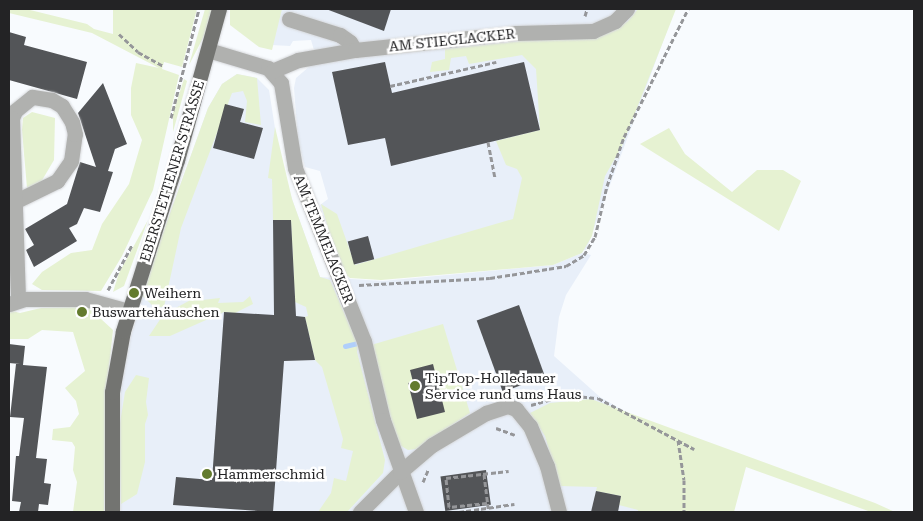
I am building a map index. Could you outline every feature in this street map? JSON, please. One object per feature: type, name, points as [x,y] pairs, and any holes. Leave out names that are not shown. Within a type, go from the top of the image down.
[{"type":"main road","name":"EBERSTETTENER STRASSE","points":[[112,512],[112,392],[129,311],[219,9]]},
{"type":"street","name":"AM STIEGLACKER","points":[[272,71],[298,60],[355,50],[516,34],[593,31],[615,21],[627,9]]},
{"type":"street","points":[[289,18],[340,35],[350,42],[355,50]]},
{"type":"street","points":[[208,50],[272,71]]},
{"type":"street","name":"AM TEMMELACKER","points":[[272,71],[283,88],[287,136],[304,194],[343,284],[364,341],[383,420],[400,472],[416,512]]},
{"type":"street","points":[[16,202],[57,181],[71,160],[75,134],[72,122],[62,106],[52,100],[32,98],[15,111],[12,118],[16,202],[14,302],[76,298],[105,303],[129,311]]},
{"type":"street","points":[[360,512],[400,472],[432,445],[471,420],[502,406],[516,410],[530,426],[541,450],[559,512]]},
{"type":"path","points":[[170,124],[200,9]]},
{"type":"path","points":[[343,284],[370,286],[490,278],[552,269],[575,261],[584,255],[595,237],[606,186],[624,137],[688,9]]},
{"type":"path","points":[[119,34],[138,52],[163,66]]},
{"type":"path","points":[[390,86],[496,62]]},
{"type":"path","points":[[488,142],[495,177]]},
{"type":"path","points":[[105,303],[134,240]]},
{"type":"path","points":[[516,410],[567,395],[598,398],[694,449]]},
{"type":"path","points":[[492,428],[505,430],[518,437]]},
{"type":"path","points":[[678,440],[684,480],[684,512]]},
{"type":"path","points":[[422,490],[424,477],[432,464]]},
{"type":"path","points":[[487,503],[449,507],[446,478],[509,471]]},
{"type":"path","points":[[484,474],[488,510]]},
{"type":"path","points":[[459,512],[488,510],[514,504]]},
{"type":"shaded area","points":[[248,9],[675,9],[586,250],[346,274],[320,205],[328,199],[320,171],[305,167],[298,140],[294,88],[296,78],[317,60],[311,40],[293,41],[290,46],[272,45]]},
{"type":"shaded area","points":[[237,74],[257,78],[269,90],[279,154],[292,199],[320,277],[383,281],[553,265],[582,253],[591,255],[566,295],[559,317],[554,356],[600,397],[626,412],[674,512],[121,512],[121,383],[131,336],[156,252],[208,108],[222,84]]},
{"type":"green space","points":[[9,9],[26,9],[87,24],[94,29],[113,34],[113,9],[197,9],[182,67],[164,62],[162,69],[179,75],[153,190],[122,256],[101,291],[42,290],[32,284],[42,272],[71,253],[92,250],[102,224],[129,184],[142,140],[131,115],[131,88],[136,63],[159,68],[92,33],[9,13]]},
{"type":"green space","points":[[205,9],[212,9],[206,32],[189,65]]},
{"type":"green space","points":[[230,9],[282,9],[272,50],[259,47],[230,25]]},
{"type":"green space","points":[[638,9],[676,9],[622,146],[605,176],[592,236],[582,253],[553,265],[381,280],[350,278],[340,269],[321,204],[337,214],[355,265],[513,219],[522,178],[517,169],[506,165],[496,141],[540,130],[536,69],[522,55],[469,64],[466,56],[451,58],[449,70],[430,72],[432,62],[445,59],[445,49],[610,31],[628,21]]},
{"type":"green space","points":[[237,74],[257,78],[261,125],[245,122],[247,101],[243,91],[232,93],[181,228],[164,307],[154,307],[143,296],[156,252],[208,108],[222,84]]},
{"type":"green space","points":[[184,79],[187,81],[173,132],[173,113]]},
{"type":"green space","points":[[32,112],[55,118],[54,160],[41,182],[27,188],[22,130],[23,118]]},
{"type":"green space","points":[[275,127],[292,199],[320,277],[330,280],[358,345],[357,352],[385,460],[383,473],[347,512],[318,512],[331,493],[334,478],[346,481],[353,451],[341,448],[343,439],[322,367],[315,360],[305,317],[308,316],[306,307],[295,302],[291,220],[273,220],[272,179],[268,178]]},
{"type":"green space","points":[[669,128],[685,154],[732,192],[757,170],[783,170],[801,181],[779,231],[640,144]]},
{"type":"green space","points":[[148,220],[124,286],[113,292],[119,273]]},
{"type":"green space","points":[[250,296],[253,304],[235,313],[224,312],[170,336],[149,336],[163,315],[196,297],[202,300],[220,298],[218,303],[243,302]]},
{"type":"green space","points":[[76,307],[76,317],[88,317],[88,307],[113,330],[106,395],[104,512],[73,512],[77,482],[73,470],[75,447],[72,442],[52,440],[53,429],[70,427],[79,414],[76,401],[65,388],[85,371],[73,332],[42,330],[28,339],[9,339],[9,310],[20,313],[41,308]]},
{"type":"green space","points":[[443,324],[470,413],[416,449],[408,450],[398,444],[371,345]]},
{"type":"green space","points":[[136,375],[149,378],[146,402],[148,415],[145,424],[145,462],[137,494],[121,504],[119,429],[125,392]]},
{"type":"green space","points":[[591,399],[895,512],[871,512],[746,467],[734,512],[638,512],[638,510],[619,505],[621,496],[596,491],[597,487],[559,486],[545,436],[530,413],[550,403]]},
{"type":"building","points":[[326,9],[391,9],[384,31]]},
{"type":"building","points":[[9,32],[26,37],[24,45],[87,62],[77,99],[9,80]]},
{"type":"building","points":[[385,62],[392,93],[524,62],[540,130],[391,166],[385,138],[348,145],[332,72]]},
{"type":"building","points":[[103,83],[127,144],[115,149],[108,171],[113,172],[100,212],[84,208],[77,224],[69,228],[77,241],[34,267],[26,250],[34,245],[25,229],[67,204],[80,162],[96,167],[78,113]]},
{"type":"building","points":[[225,104],[244,109],[240,122],[263,128],[254,159],[213,148]]},
{"type":"building","points":[[273,220],[291,220],[296,316],[305,317],[315,360],[284,361],[273,512],[173,505],[176,477],[212,480],[224,312],[274,315]]},
{"type":"building","points":[[368,236],[374,259],[354,265],[348,241]]},
{"type":"building","points":[[519,305],[545,376],[503,392],[477,320]]},
{"type":"building","points":[[9,344],[25,346],[23,365],[47,367],[36,458],[47,459],[44,483],[51,484],[48,505],[39,504],[38,512],[19,512],[21,502],[12,501],[16,456],[19,456],[24,418],[10,417],[16,364],[20,364],[9,363]]},
{"type":"building","points":[[433,364],[445,412],[417,419],[408,383],[413,382],[410,370]]},
{"type":"building","points":[[486,470],[491,505],[445,511],[440,476]]},
{"type":"building","points":[[596,491],[621,496],[618,512],[591,512]]},
{"type":"waterway","points":[[345,346],[362,342]]},
{"type":"place","name":"Weihern","points":[[134,293]]},
{"type":"place","name":"Buswartehäuschen","points":[[82,312]]},
{"type":"place","name":"TipTop-Holledauer Service rund ums Haus","points":[[415,386]]},
{"type":"place","name":"Hammerschmid","points":[[207,474]]}]
